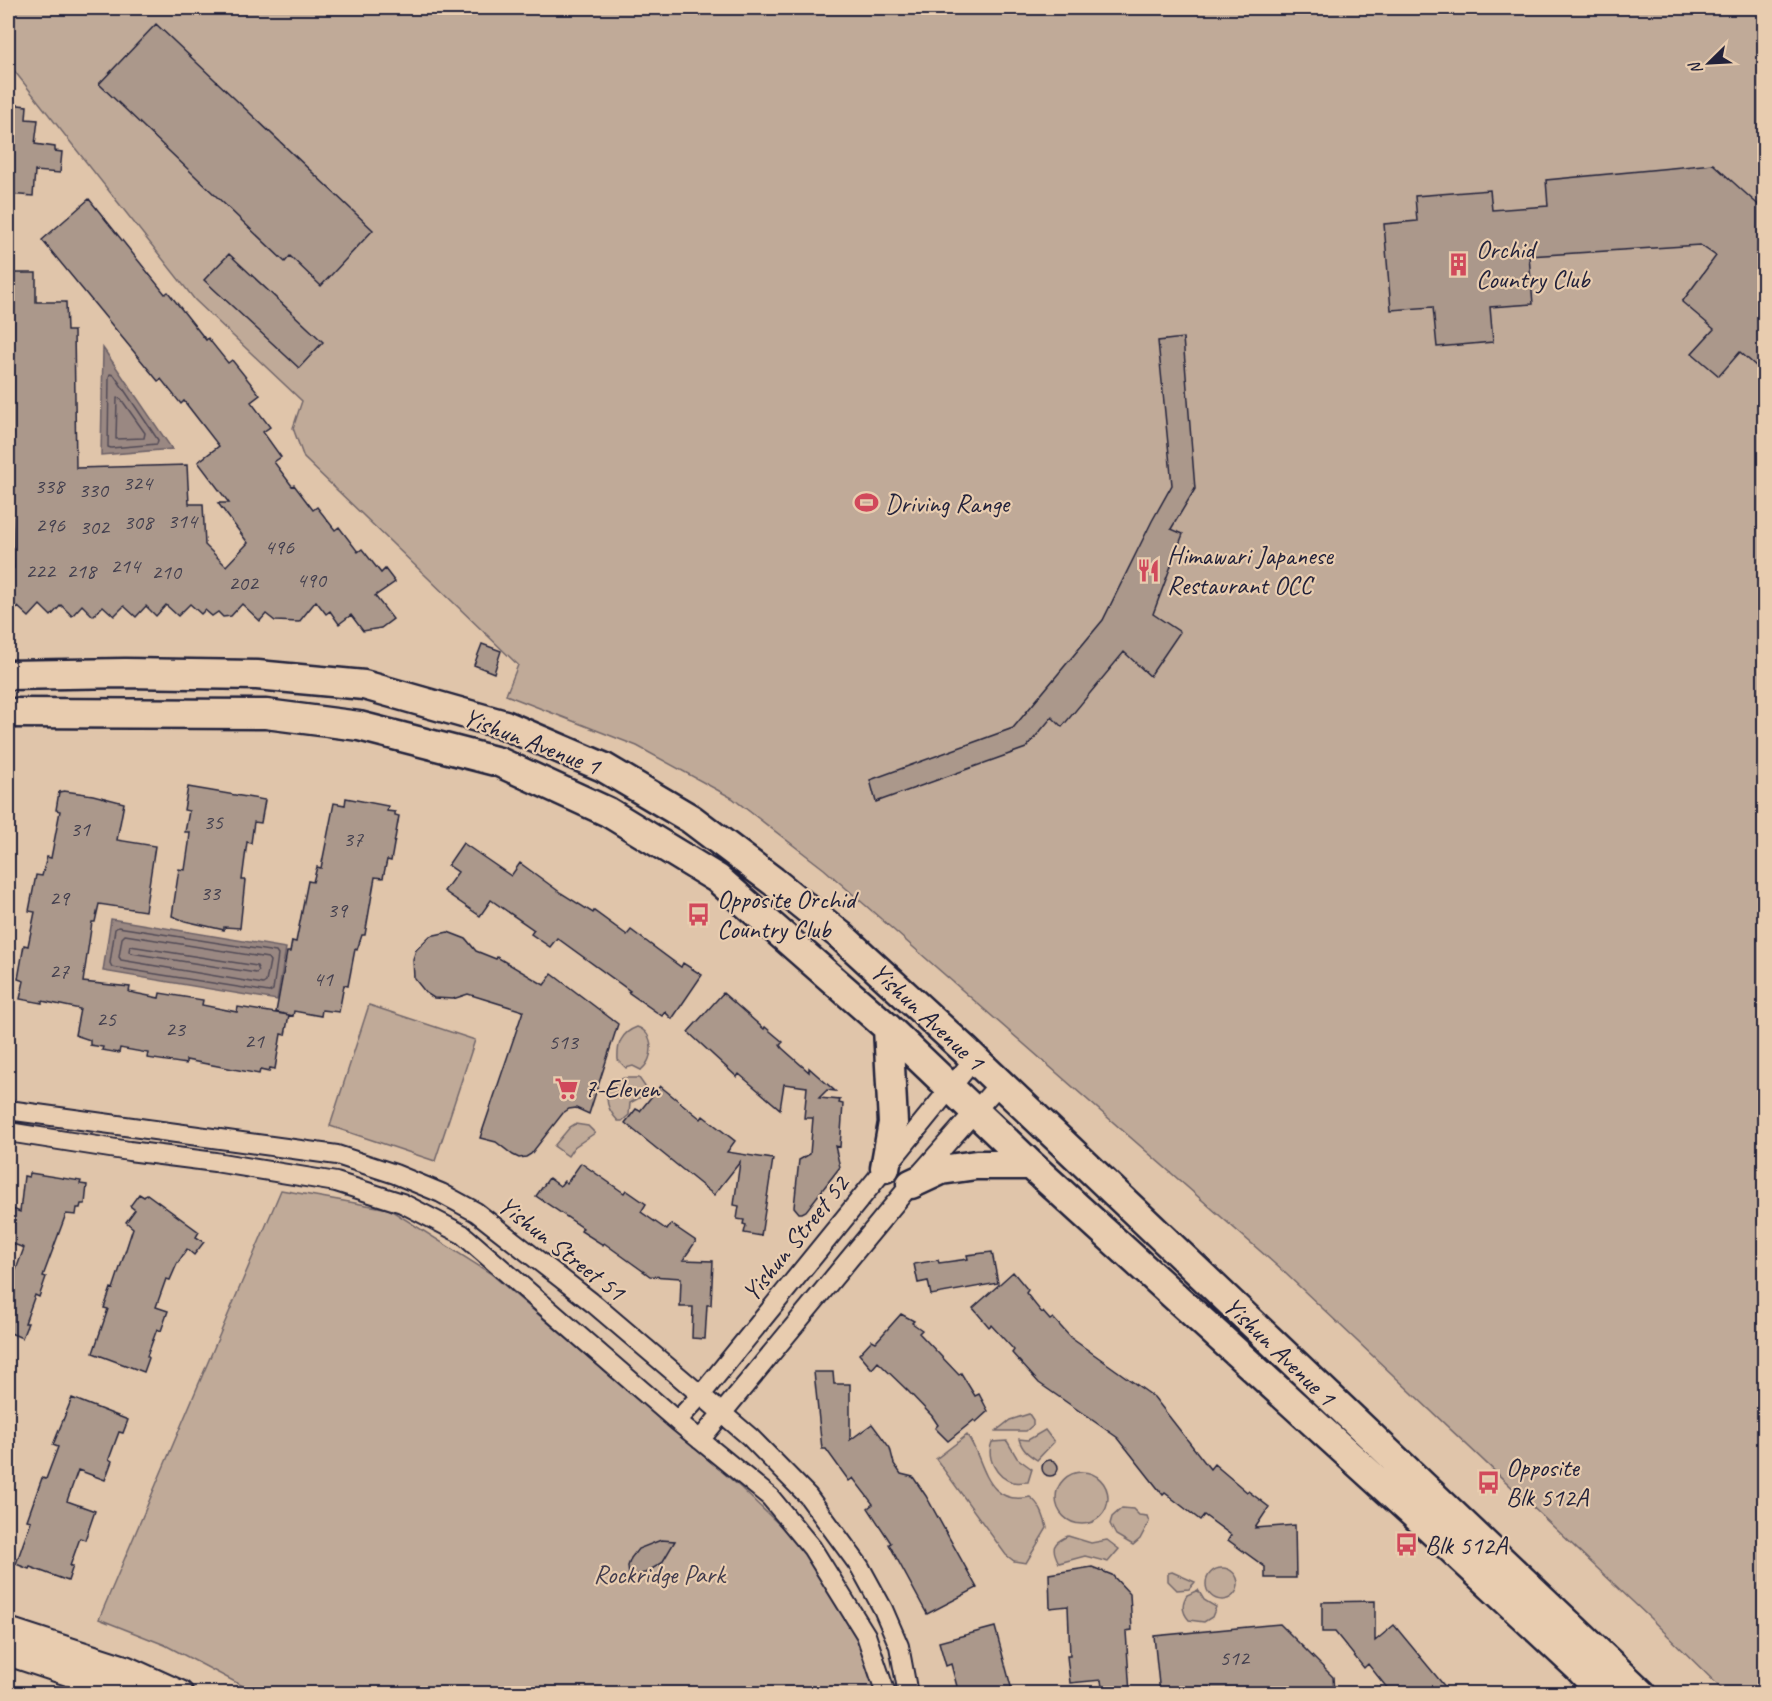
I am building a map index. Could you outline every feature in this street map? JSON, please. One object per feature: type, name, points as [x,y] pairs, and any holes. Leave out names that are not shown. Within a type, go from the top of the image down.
[{"type":"main road","name":"Yishun Avenue 1","points":[[8,675],[125,673],[257,675],[364,685],[505,725],[603,767],[691,819],[840,935],[1000,1083],[1642,1694]]},
{"type":"main road","name":"Yishun Avenue 1","points":[[8,713],[266,714],[359,726],[499,762],[608,812],[718,879],[888,1028],[1031,1165],[1435,1534],[1579,1668],[1603,1694]]},
{"type":"main road","points":[[885,1168],[893,1123],[888,1028]]},
{"type":"main road","points":[[911,1184],[941,1170],[976,1165],[1031,1165]]},
{"type":"main road","points":[[8,1630],[125,1669],[180,1694]]},
{"type":"main road","points":[[8,1652],[110,1686],[126,1694]]},
{"type":"street","name":"Yishun Street 52","points":[[677,1421],[700,1396],[974,1059]]},
{"type":"street","name":"Yishun Street 52","points":[[700,1440],[911,1184],[1000,1083]]},
{"type":"street","name":"Yishun Street 51","points":[[8,1110],[337,1155],[395,1174],[476,1212],[594,1304],[750,1437],[808,1496],[860,1567],[883,1609],[899,1646],[909,1694]]},
{"type":"street","points":[[39,1137],[44,1116]]},
{"type":"street","name":"Yishun Street 51","points":[[8,1132],[336,1182],[402,1203],[462,1234],[677,1421],[770,1497],[812,1548],[866,1635],[886,1694]]},
{"type":"street","points":[[576,1331],[594,1304]]},
{"type":"green space","points":[[8,8],[1764,8],[1764,1693],[1726,1693],[1650,1618],[1284,1272],[824,869],[732,798],[637,746],[506,695],[518,665],[304,458],[293,428],[302,401],[195,300],[8,63]]},
{"type":"green space","points":[[369,1005],[475,1040],[435,1161],[330,1126]]},
{"type":"green space","points":[[637,1027],[647,1035],[651,1047],[649,1059],[641,1070],[633,1066],[626,1068],[618,1060],[621,1040],[627,1032]]},
{"type":"green space","points":[[624,1078],[639,1078],[646,1088],[641,1097],[630,1103],[629,1115],[622,1121],[618,1121],[610,1109],[607,1097],[612,1086]]},
{"type":"green space","points":[[575,1124],[588,1126],[595,1133],[574,1147],[568,1156],[554,1146]]},
{"type":"green space","name":"Rockridge Park","points":[[281,1190],[389,1209],[490,1273],[740,1487],[788,1533],[811,1560],[832,1591],[858,1641],[875,1693],[256,1693],[165,1645],[99,1619]]},
{"type":"green space","points":[[1029,1414],[1033,1425],[1026,1431],[996,1431],[1010,1420]]},
{"type":"green space","points":[[1045,1430],[1054,1442],[1037,1460],[1026,1451],[1019,1439],[1028,1440]]},
{"type":"green space","points":[[967,1435],[988,1479],[995,1488],[1003,1495],[1015,1498],[1030,1497],[1041,1511],[1047,1528],[1026,1563],[1014,1561],[1006,1555],[936,1459]]},
{"type":"green space","points":[[1007,1441],[1017,1458],[1032,1469],[1028,1482],[1007,1480],[997,1472],[990,1448],[992,1442]]},
{"type":"green space","points":[[1077,1472],[1087,1472],[1101,1479],[1108,1498],[1101,1517],[1087,1524],[1077,1524],[1067,1520],[1060,1513],[1056,1503],[1056,1493],[1060,1483],[1067,1476]]},
{"type":"green space","points":[[1122,1508],[1133,1509],[1139,1515],[1147,1516],[1149,1522],[1140,1539],[1133,1545],[1116,1535],[1110,1524],[1112,1517]]},
{"type":"green space","points":[[1068,1536],[1091,1543],[1107,1540],[1119,1549],[1108,1562],[1085,1556],[1059,1563],[1054,1546]]},
{"type":"green space","points":[[1222,1568],[1233,1573],[1238,1584],[1233,1595],[1222,1600],[1211,1595],[1206,1584],[1211,1573]]},
{"type":"green space","points":[[1172,1572],[1195,1582],[1189,1589],[1177,1590],[1168,1581],[1168,1573]]},
{"type":"green space","points":[[1198,1590],[1204,1600],[1216,1607],[1212,1617],[1204,1622],[1189,1620],[1183,1608],[1187,1595]]},
{"type":"water","points":[[103,348],[172,449],[101,455]]},
{"type":"water","points":[[111,919],[286,948],[277,1000],[103,971]]},
{"type":"building","points":[[156,24],[373,230],[321,286],[290,256],[285,262],[99,84]]},
{"type":"building","points":[[9,104],[27,106],[26,119],[38,120],[35,144],[55,147],[55,151],[62,152],[60,173],[35,171],[33,196],[8,194]]},
{"type":"building","points":[[1713,164],[1764,210],[1764,373],[1740,352],[1719,376],[1692,353],[1714,329],[1682,302],[1716,256],[1700,245],[1529,256],[1533,304],[1490,307],[1493,342],[1437,347],[1433,307],[1391,310],[1384,224],[1417,221],[1415,196],[1490,190],[1492,210],[1548,206],[1546,180]]},
{"type":"building","points":[[89,199],[165,294],[168,292],[206,340],[208,338],[228,363],[232,360],[260,395],[251,402],[270,427],[263,432],[281,457],[274,462],[292,486],[294,485],[313,510],[317,507],[335,530],[339,527],[358,552],[362,549],[381,573],[385,569],[395,582],[375,596],[393,619],[381,628],[363,631],[351,615],[339,624],[330,611],[326,614],[316,601],[299,622],[275,621],[266,614],[260,621],[242,604],[231,616],[223,617],[218,612],[212,616],[205,610],[201,614],[190,604],[178,616],[166,605],[156,616],[146,606],[136,617],[124,606],[114,616],[103,606],[93,616],[82,605],[72,616],[61,605],[51,616],[40,605],[29,617],[18,607],[8,618],[8,562],[14,568],[10,450],[8,450],[8,273],[36,273],[36,302],[66,302],[67,331],[74,331],[76,468],[187,465],[189,504],[203,504],[205,545],[226,566],[248,543],[218,503],[229,503],[198,462],[219,446],[184,401],[181,404],[161,379],[158,381],[42,240]]},
{"type":"building","points":[[229,254],[323,342],[299,368],[204,280]]},
{"type":"building","points":[[1183,338],[1195,489],[1171,529],[1183,534],[1153,614],[1180,632],[1150,676],[1124,652],[1062,727],[1052,717],[1026,748],[876,802],[870,780],[1013,728],[1103,620],[1172,485],[1158,341]]},
{"type":"building","points":[[482,644],[501,651],[494,673],[474,665]]},
{"type":"building","points":[[188,787],[265,800],[261,823],[254,822],[251,843],[247,842],[242,880],[245,880],[240,928],[224,927],[224,930],[172,916],[179,869],[185,870],[189,843],[190,832],[185,832],[189,811],[184,810]]},
{"type":"building","points":[[64,791],[124,803],[117,840],[155,846],[145,911],[99,904],[95,922],[92,922],[83,982],[130,987],[129,992],[159,998],[160,993],[203,1000],[202,1005],[237,1012],[238,1007],[289,1015],[285,1035],[281,1034],[275,1069],[270,1068],[269,1072],[260,1070],[259,1074],[186,1060],[186,1064],[147,1058],[148,1053],[120,1048],[119,1053],[102,1050],[103,1047],[90,1045],[90,1040],[75,1035],[80,1009],[20,999],[24,981],[18,979],[24,945],[28,946],[35,912],[29,911],[36,875],[42,876],[47,857],[51,858],[60,811],[56,810],[59,792]]},
{"type":"building","points":[[346,798],[388,806],[387,811],[395,812],[395,815],[399,816],[391,861],[387,860],[383,878],[375,877],[365,935],[362,935],[357,950],[355,949],[348,986],[344,985],[339,1012],[322,1010],[321,1016],[294,1011],[293,1016],[276,1012],[287,952],[290,952],[292,941],[296,942],[308,881],[313,882],[317,867],[321,868],[334,803],[345,805]]},
{"type":"building","points":[[463,843],[511,876],[520,863],[561,893],[593,913],[594,911],[627,935],[631,930],[681,967],[683,963],[702,975],[672,1019],[665,1012],[662,1016],[557,938],[550,947],[531,934],[534,930],[491,900],[480,916],[444,891],[458,872],[448,865]]},
{"type":"building","points":[[448,932],[466,939],[476,951],[496,959],[497,957],[544,985],[552,974],[618,1024],[589,1114],[576,1108],[563,1113],[531,1154],[526,1157],[519,1158],[496,1142],[480,1138],[523,1011],[468,994],[453,999],[434,998],[426,993],[414,978],[413,959],[416,950],[430,936]]},
{"type":"building","points":[[723,993],[764,1029],[765,1027],[783,1042],[780,1045],[782,1048],[809,1072],[809,1068],[835,1091],[827,1090],[819,1098],[840,1100],[839,1103],[843,1104],[840,1147],[835,1146],[840,1167],[806,1211],[802,1213],[794,1207],[799,1160],[810,1154],[813,1118],[804,1118],[807,1087],[784,1084],[780,1109],[739,1074],[737,1077],[688,1032]]},
{"type":"building","points":[[660,1086],[701,1119],[703,1116],[735,1141],[727,1152],[773,1159],[761,1236],[744,1233],[746,1225],[743,1224],[744,1220],[737,1219],[739,1206],[734,1205],[740,1162],[714,1195],[625,1123],[636,1109],[640,1111]]},
{"type":"building","points":[[581,1163],[624,1193],[626,1190],[646,1204],[641,1212],[667,1230],[671,1224],[696,1241],[683,1260],[713,1261],[711,1305],[707,1305],[705,1339],[692,1338],[693,1307],[680,1307],[681,1278],[650,1276],[604,1243],[603,1245],[581,1231],[583,1228],[536,1196],[549,1178],[560,1186],[564,1181],[567,1183]]},
{"type":"building","points":[[30,1173],[81,1181],[80,1184],[87,1185],[85,1204],[77,1208],[76,1215],[66,1214],[43,1276],[46,1277],[39,1297],[35,1295],[22,1338],[8,1332],[8,1281],[11,1283],[24,1248],[8,1242],[8,1224],[13,1209],[20,1212],[24,1176],[29,1177]]},
{"type":"building","points":[[139,1194],[144,1197],[147,1194],[199,1232],[196,1237],[204,1242],[194,1255],[187,1249],[170,1280],[166,1279],[156,1307],[168,1311],[161,1331],[157,1329],[144,1372],[93,1353],[108,1309],[104,1308],[111,1288],[113,1289],[133,1228],[126,1222],[135,1210],[130,1206]]},
{"type":"building","points":[[992,1252],[998,1283],[931,1295],[928,1281],[918,1283],[914,1264],[968,1259],[967,1255]]},
{"type":"building","points":[[1013,1272],[1028,1290],[1026,1293],[1042,1313],[1050,1320],[1053,1318],[1071,1338],[1154,1397],[1210,1469],[1214,1464],[1269,1507],[1255,1528],[1295,1525],[1296,1578],[1265,1578],[1265,1567],[1228,1540],[1231,1535],[1204,1515],[1200,1520],[1165,1493],[1163,1495],[1118,1438],[1039,1383],[1012,1353],[1014,1350],[991,1325],[989,1327],[973,1308]]},
{"type":"building","points":[[901,1314],[914,1321],[912,1323],[922,1330],[919,1333],[959,1375],[961,1373],[975,1396],[979,1394],[988,1411],[948,1441],[935,1428],[938,1425],[932,1416],[908,1391],[878,1362],[872,1369],[859,1354],[872,1340],[876,1342]]},
{"type":"building","points":[[814,1372],[833,1372],[834,1384],[850,1384],[850,1440],[872,1424],[890,1448],[894,1464],[901,1474],[913,1477],[926,1496],[977,1588],[927,1614],[889,1544],[891,1543],[868,1508],[873,1504],[853,1478],[849,1481],[826,1449],[822,1449]]},
{"type":"building","points":[[72,1398],[128,1420],[123,1433],[119,1432],[109,1459],[112,1461],[105,1480],[78,1470],[67,1501],[95,1511],[85,1540],[80,1538],[70,1566],[73,1566],[68,1581],[16,1564],[31,1521],[27,1520],[42,1478],[46,1479],[58,1447],[53,1445]]},
{"type":"building","points":[[1050,1460],[1056,1462],[1058,1468],[1056,1474],[1050,1476],[1044,1474],[1042,1468],[1044,1462]]},
{"type":"building","points":[[661,1540],[675,1541],[662,1563],[645,1573],[629,1576],[628,1566],[638,1549]]},
{"type":"building","points":[[1092,1567],[1112,1575],[1130,1594],[1132,1630],[1126,1631],[1130,1694],[1103,1694],[1101,1680],[1070,1683],[1067,1656],[1070,1656],[1068,1606],[1050,1608],[1049,1574]]},
{"type":"building","points":[[1375,1601],[1375,1641],[1394,1625],[1451,1694],[1392,1694],[1368,1664],[1364,1668],[1335,1632],[1322,1632],[1322,1602]]},
{"type":"building","points":[[1280,1624],[1333,1677],[1334,1694],[1160,1694],[1154,1636]]},
{"type":"building","points":[[995,1627],[1013,1694],[959,1694],[951,1664],[946,1666],[939,1642]]},
{"type":"place","name":"Orchid Country Club","points":[[1458,264]]},
{"type":"place","name":"Driving Range","points":[[867,503]]},
{"type":"place","name":"Himawari Japanese Restaurant OCC","points":[[1149,570]]},
{"type":"place","name":"Opposite Orchid Country Club","points":[[699,914]]},
{"type":"place","name":"7-Eleven","points":[[566,1088]]},
{"type":"place","name":"Opposite Blk 512A","points":[[1488,1482]]},
{"type":"place","name":"Blk 512A","points":[[1407,1545]]}]
